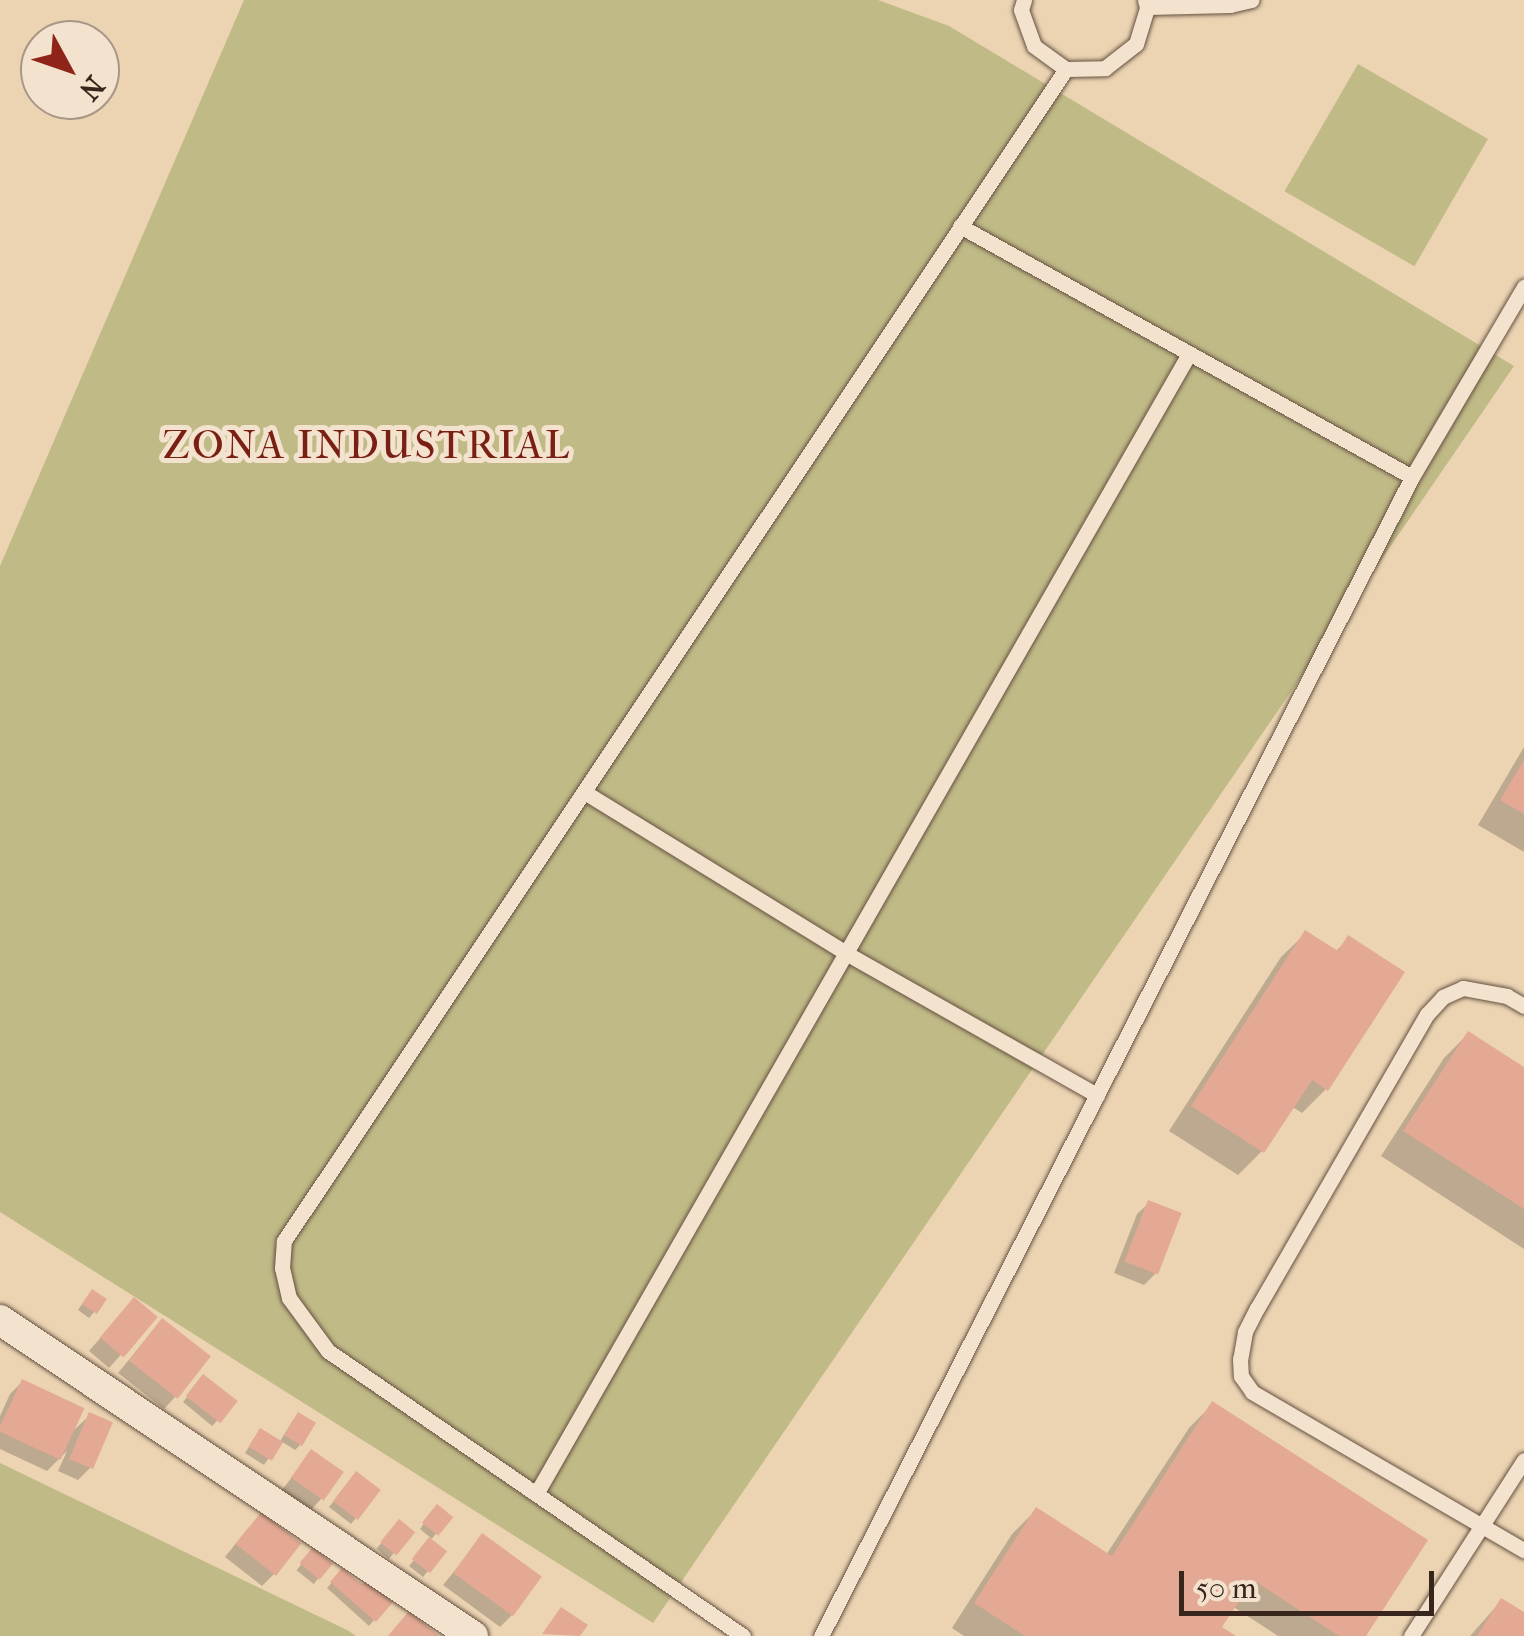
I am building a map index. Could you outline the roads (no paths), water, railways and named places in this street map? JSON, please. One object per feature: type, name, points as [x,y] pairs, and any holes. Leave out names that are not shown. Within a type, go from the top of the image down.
[{"type":"street","points":[[0,1320],[474,1636]]},
{"type":"lane","points":[[1024,0],[1021,10],[1034,46],[1066,69],[1105,68],[1136,44],[1146,4],[1230,5],[1251,0]]},
{"type":"lane","points":[[743,1636],[328,1351],[289,1298],[282,1268],[284,1241],[586,794],[1066,69]]},
{"type":"lane","points":[[960,226],[1412,477]]},
{"type":"lane","points":[[821,1636],[1412,477],[1524,287]]},
{"type":"lane","points":[[536,1494],[1190,354]]},
{"type":"lane","points":[[586,794],[844,952],[1098,1095]]},
{"type":"lane","points":[[1524,1006],[1507,996],[1463,988],[1442,997],[1427,1014],[1256,1308],[1245,1332],[1240,1360],[1241,1376],[1252,1392],[1524,1550]]},
{"type":"lane","points":[[1410,1636],[1524,1460]]},
{"type":"district","name":"ZONA INDUSTRIAL","points":[[367,445]]}]
